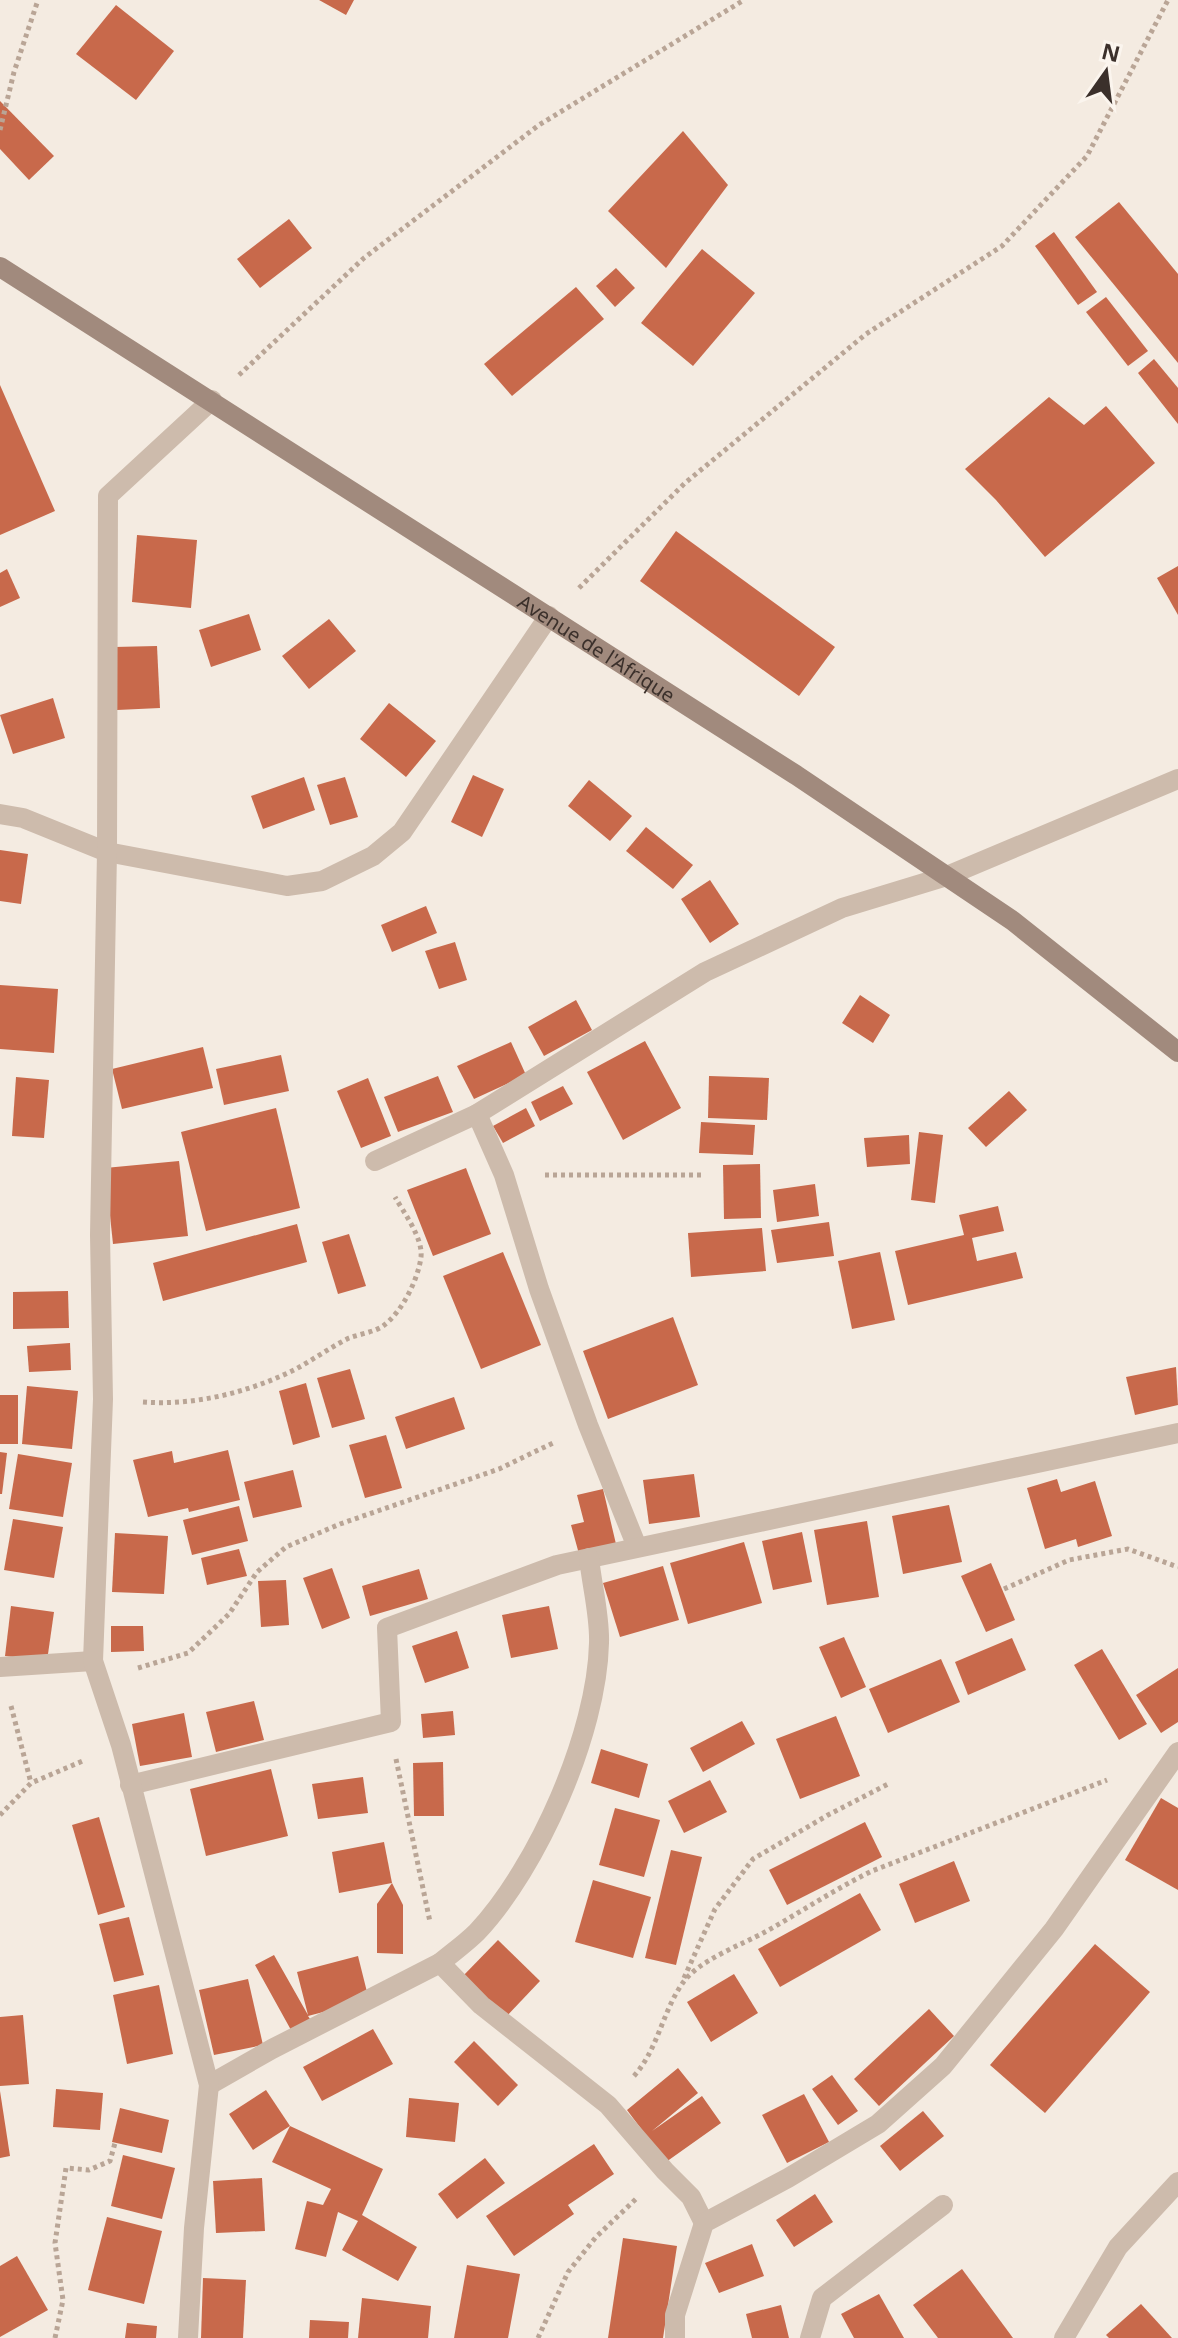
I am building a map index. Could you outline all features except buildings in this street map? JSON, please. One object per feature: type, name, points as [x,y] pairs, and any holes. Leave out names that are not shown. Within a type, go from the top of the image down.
[{"type":"main road","name":"Avenue de l'Afrique","points":[[0,267],[796,775],[1013,921],[1178,1052]]},
{"type":"street","points":[[188,2338],[194,2228],[209,2085],[121,1745],[96,1671],[103,1399],[100,1235],[107,852],[108,496],[212,400]]},
{"type":"street","points":[[0,814],[23,818],[107,852],[287,886],[322,881],[373,856],[402,832],[549,616]]},
{"type":"street","points":[[375,1161],[477,1114],[705,972],[842,908],[947,876],[1178,779]]},
{"type":"street","points":[[477,1114],[504,1175],[539,1289],[588,1425],[637,1547]]},
{"type":"street","points":[[130,1785],[391,1722],[387,1628],[557,1565],[1178,1433]]},
{"type":"street","points":[[209,2085],[272,2049],[440,1963],[477,1932],[519,1878],[562,1793],[590,1710],[599,1642],[589,1558]]},
{"type":"street","points":[[0,1666],[96,1671]]},
{"type":"street","points":[[704,2223],[788,2178],[878,2124],[943,2066],[1054,1929],[1176,1753]]},
{"type":"street","points":[[440,1963],[481,2005],[608,2105],[691,2197],[704,2223],[675,2315],[675,2338]]},
{"type":"street","points":[[1064,2338],[1118,2247],[1178,2182]]},
{"type":"street","points":[[810,2338],[822,2298],[943,2205]]},
{"type":"path","points":[[0,130],[14,72],[38,0]]},
{"type":"path","points":[[212,400],[364,258],[527,134],[744,0]]},
{"type":"path","points":[[549,616],[685,483],[866,334],[1002,246],[1087,156],[1168,0]]},
{"type":"path","points":[[103,1399],[165,1403],[226,1395],[294,1370],[349,1339],[383,1326],[399,1309],[416,1278],[422,1254],[416,1235],[375,1161]]},
{"type":"path","points":[[504,1175],[704,1175]]},
{"type":"path","points":[[96,1671],[188,1653],[229,1614],[257,1572],[286,1547],[340,1524],[499,1469],[588,1425]]},
{"type":"path","points":[[1004,1589],[1069,1560],[1128,1549],[1178,1567]]},
{"type":"path","points":[[0,1666],[31,1783]]},
{"type":"path","points":[[391,1722],[399,1776],[440,1963]]},
{"type":"path","points":[[0,1815],[31,1783],[121,1745]]},
{"type":"path","points":[[682,1983],[698,1968],[872,1871],[1176,1753]]},
{"type":"path","points":[[608,2105],[648,2061],[715,1909],[753,1859],[890,1783]]},
{"type":"path","points":[[55,2338],[63,2300],[55,2243],[66,2168],[89,2170],[110,2161],[115,2143]]},
{"type":"path","points":[[538,2338],[568,2272],[596,2237],[665,2171]]}]
